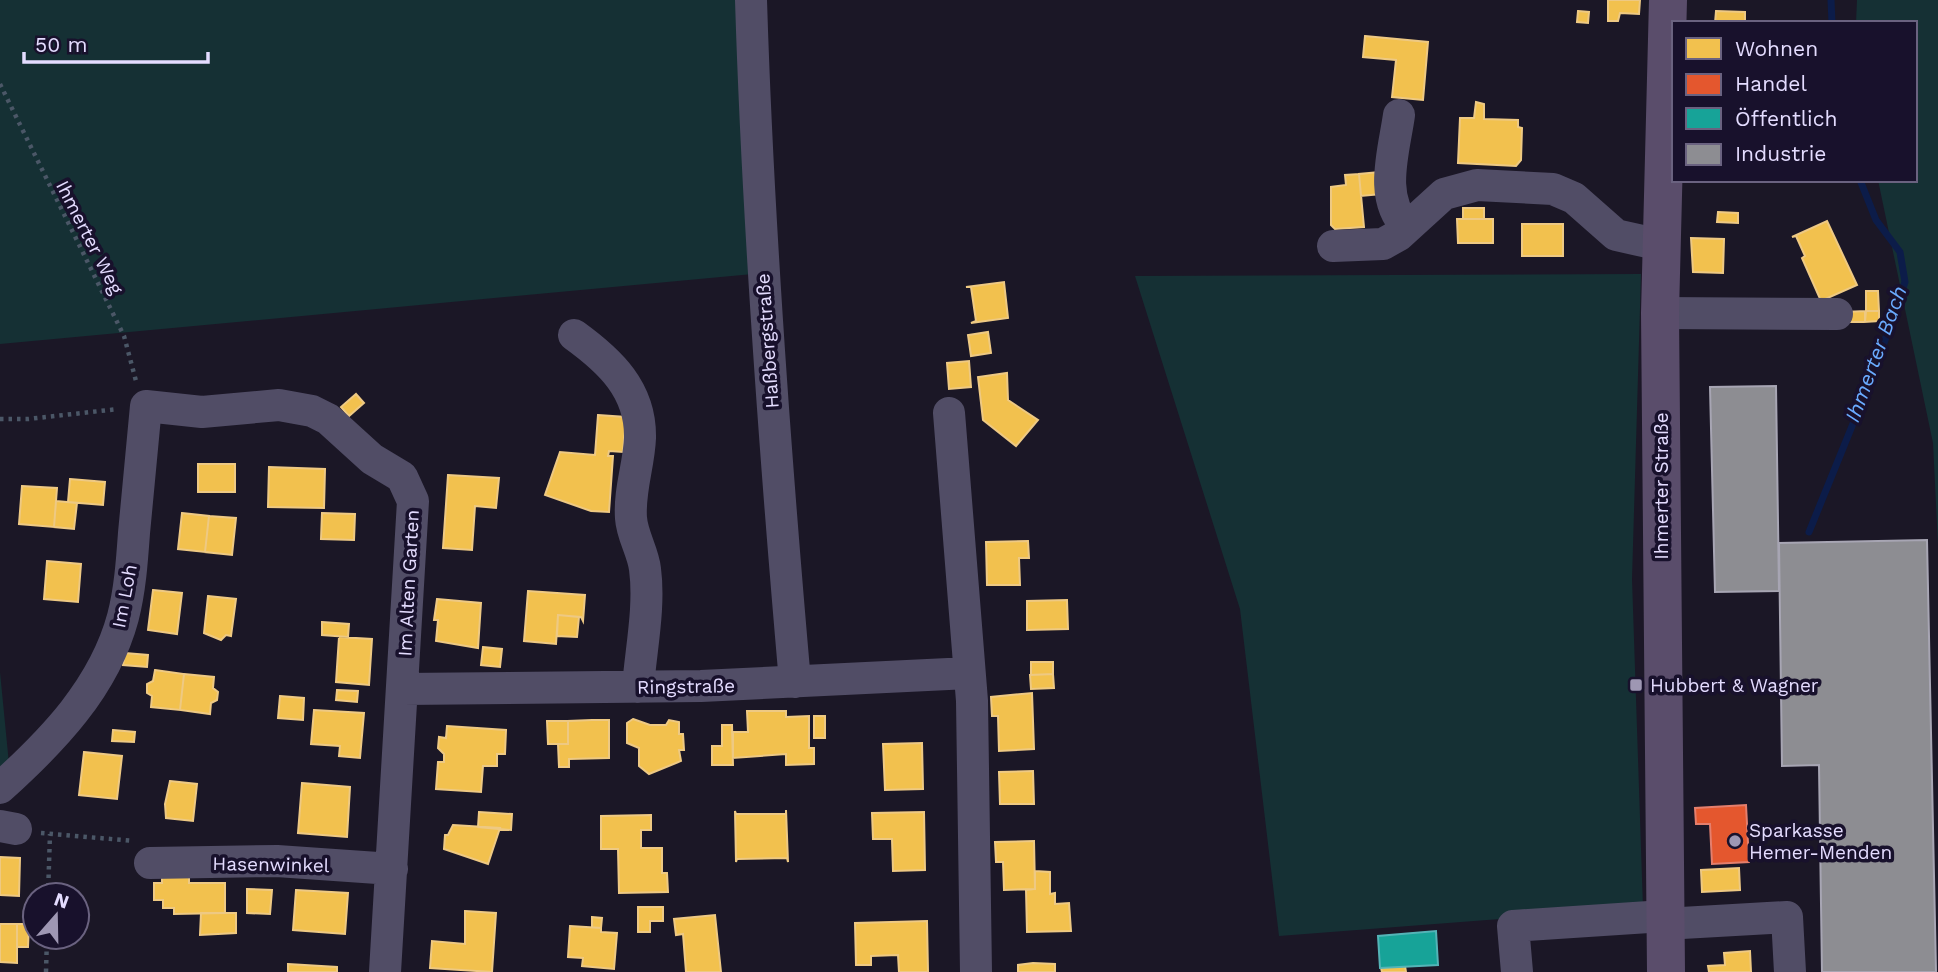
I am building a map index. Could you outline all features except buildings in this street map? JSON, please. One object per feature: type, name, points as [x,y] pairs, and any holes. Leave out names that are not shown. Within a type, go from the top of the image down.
[{"type":"main road","name":"Ihmerter Straße","points":[[1666,972],[1660,313],[1668,0]]},
{"type":"street","name":"Haßbergstraße","points":[[751,0],[765,323],[795,682]]},
{"type":"street","points":[[1399,114],[1390,197],[1394,213],[1408,227]]},
{"type":"street","points":[[1334,246],[1383,244],[1408,227],[1444,194],[1476,186],[1553,189],[1574,198],[1616,235],[1661,245]]},
{"type":"street","points":[[1660,313],[1837,314]]},
{"type":"street","points":[[574,335],[605,357],[623,379],[637,408],[640,439],[632,478],[631,520],[645,569],[638,687]]},
{"type":"street","name":"Im Alten Garten","points":[[146,406],[202,412],[295,406],[328,419],[372,459],[407,483],[413,501],[385,972]]},
{"type":"street","name":"Im Loh","points":[[1,786],[47,746],[68,720],[84,698],[115,639],[128,596],[146,406]]},
{"type":"street","points":[[949,413],[969,673],[976,972]]},
{"type":"street","name":"Ringstraße","points":[[403,690],[638,687],[969,673]]},
{"type":"street","name":"Hasenwinkel","points":[[150,863],[277,861],[392,869]]},
{"type":"street","points":[[1517,972],[1513,926],[1787,917],[1790,972]]},
{"type":"path","name":"Ihmerter Weg","points":[[0,83],[124,336],[146,406]]},
{"type":"path","points":[[0,419],[28,419],[146,406]]},
{"type":"path","points":[[8,828],[106,838]]},
{"type":"path","points":[[48,881],[50,834]]},
{"type":"path","points":[[46,972],[47,951]]},
{"type":"green space","points":[[0,0],[744,0],[753,274],[0,344]]},
{"type":"green space","points":[[1857,0],[1938,0],[1938,545],[1933,443],[1878,182],[1917,182],[1917,21],[1856,21]]},
{"type":"green space","points":[[1641,274],[1632,579],[1643,908],[1279,936],[1240,609],[1135,276]]},
{"type":"green space","points":[[0,672],[10,774],[0,781]]},
{"type":"waterway","name":"Ihmerter Bach","points":[[1831,0],[1832,21]]},
{"type":"waterway","name":"Ihmerter Bach","points":[[1809,532],[1874,372],[1905,282],[1900,252],[1876,220],[1861,182]]},
{"type":"place","name":"Hubbert & Wagner","points":[[1636,685]]},
{"type":"place","name":"Sparkasse Hemer-Menden","points":[[1735,841]]}]
